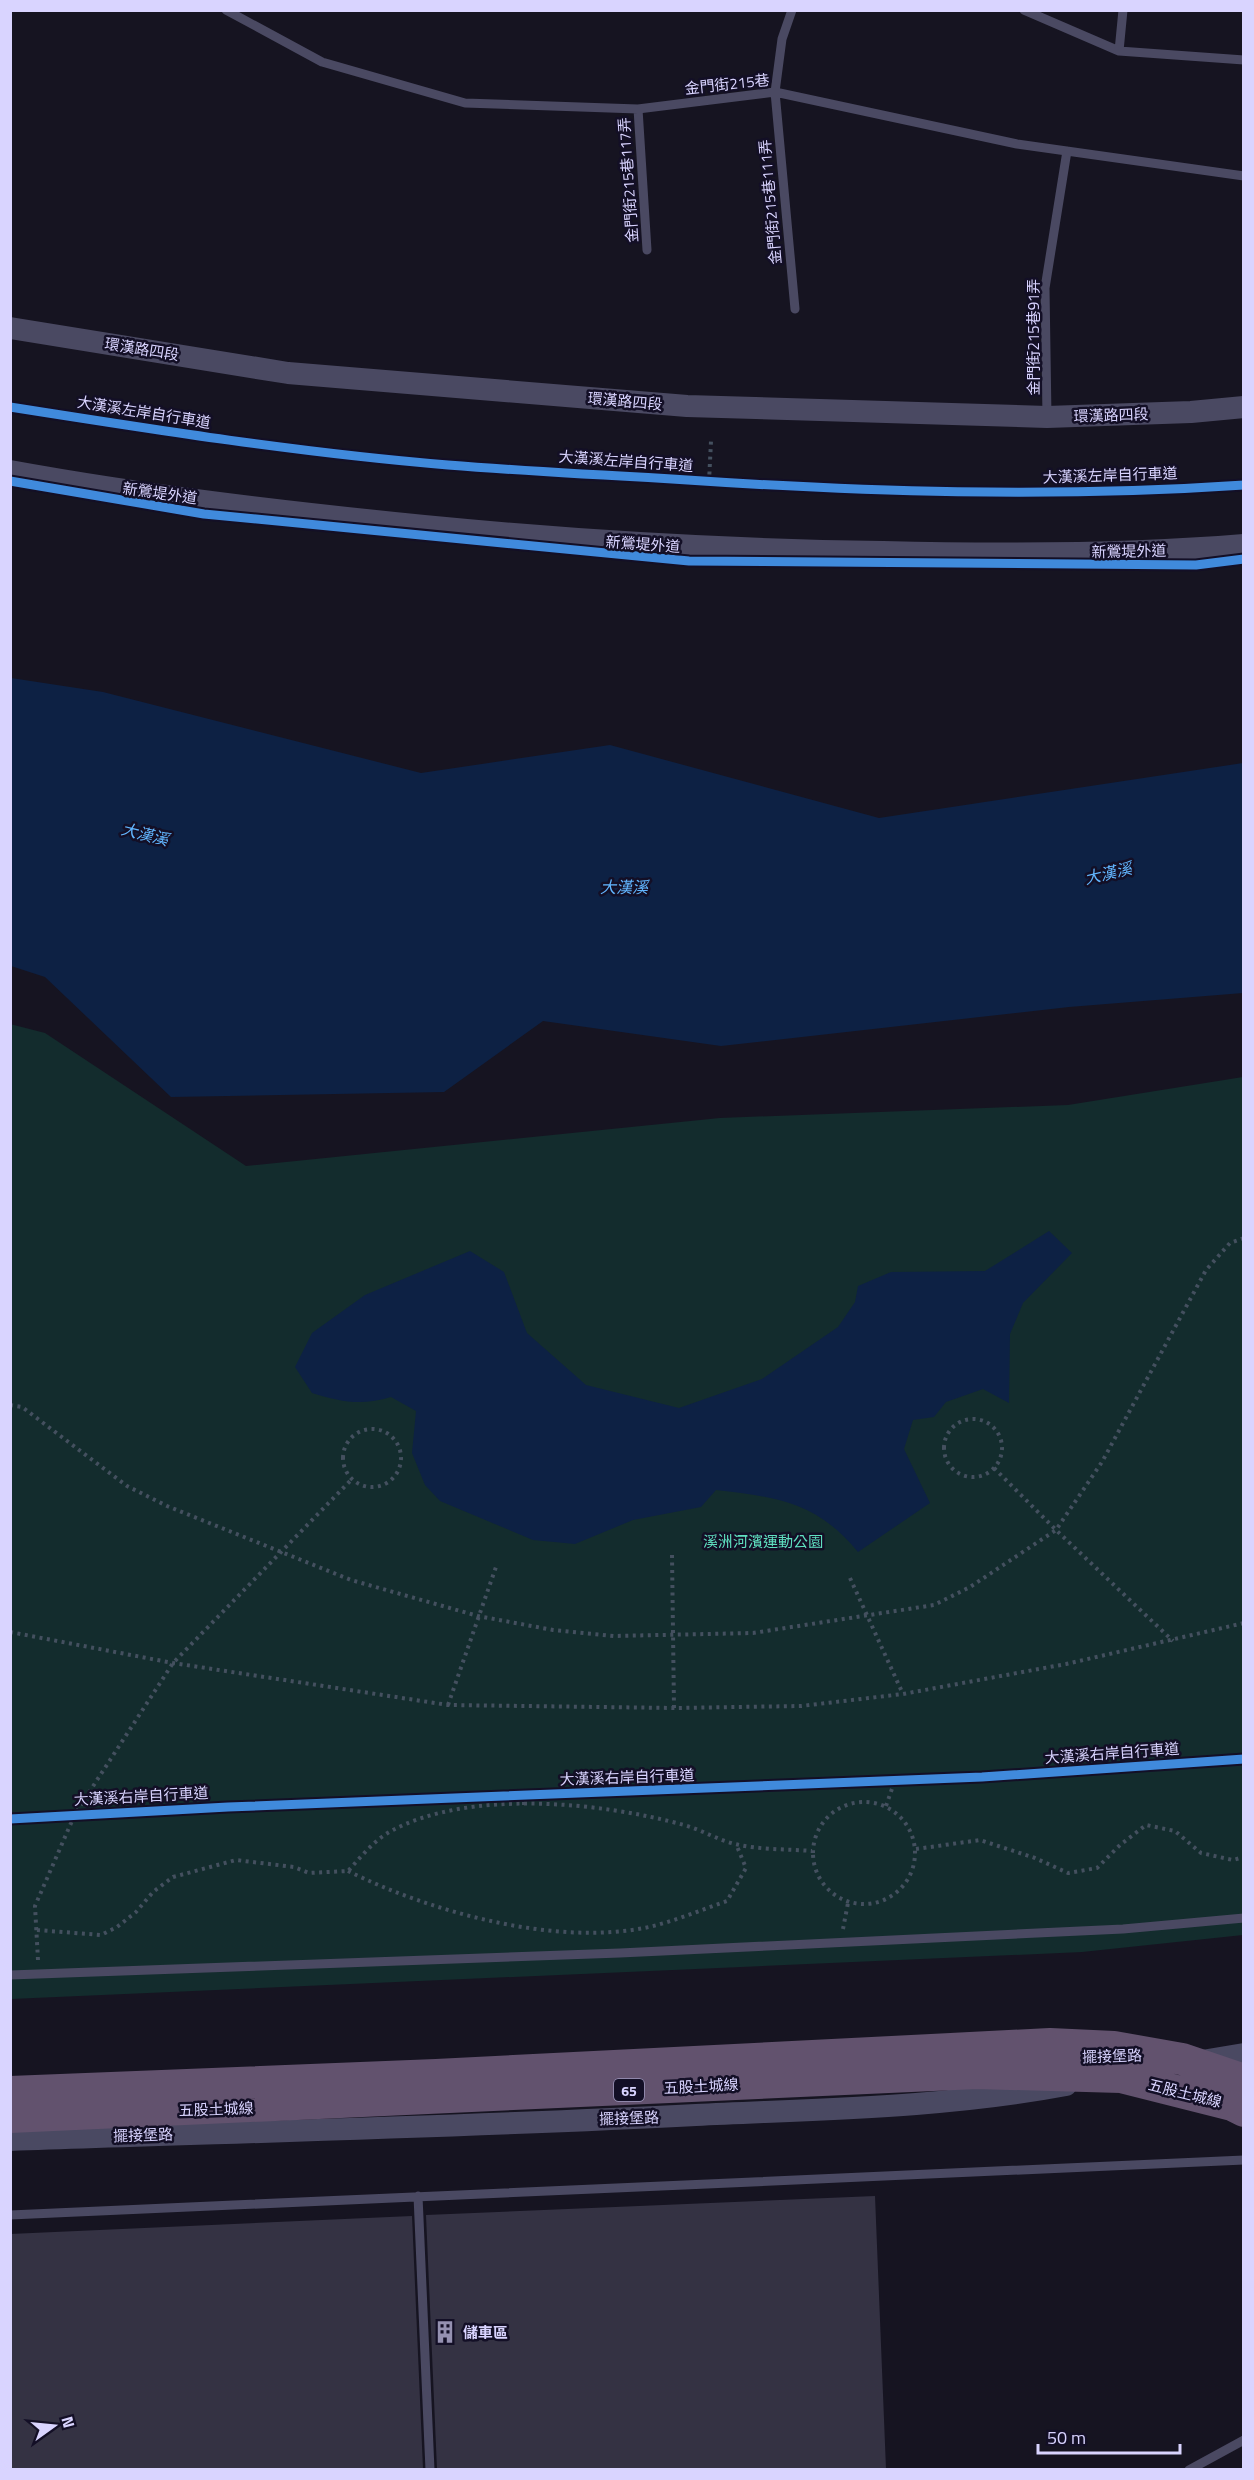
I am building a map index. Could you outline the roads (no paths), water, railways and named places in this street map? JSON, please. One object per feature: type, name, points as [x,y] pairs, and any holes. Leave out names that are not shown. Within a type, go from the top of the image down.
[{"type":"highway","name":"五股土城線","points":[[10,2092],[436,2075],[1050,2044],[1114,2048],[1182,2060],[1244,2080]]},
{"type":"highway","name":"五股土城線","points":[[10,2117],[977,2073],[1121,2077],[1232,2105],[1244,2111]]},
{"type":"street","name":"環漢路四段","points":[[10,328],[300,374],[687,406],[1047,417],[1191,412],[1244,407]]},
{"type":"street","name":"新鶯堤外道","points":[[10,471],[323,515],[539,537],[731,550],[1001,555],[1179,550],[1244,545]]},
{"type":"street","name":"擺接堡路","points":[[10,2106],[1130,2055],[1244,2054]]},
{"type":"street","name":"擺接堡路","points":[[10,2140],[626,2119],[913,2104],[1005,2096],[1244,2054]]},
{"type":"street","points":[[165,2099],[166,2134]]},
{"type":"lane","name":"金門街215巷","points":[[226,10],[322,62],[465,103],[638,109],[775,92],[1017,144],[1244,176]]},
{"type":"lane","name":"金門街215巷111弄","points":[[792,10],[782,39],[775,92],[795,309]]},
{"type":"lane","points":[[1024,10],[1119,51],[1244,60]]},
{"type":"lane","points":[[1119,51],[1123,10]]},
{"type":"lane","name":"金門街215巷117弄","points":[[638,109],[647,250]]},
{"type":"lane","name":"金門街215巷91弄","points":[[1047,417],[1045,288],[1067,151]]},
{"type":"lane","points":[[10,1975],[620,1953],[1123,1929],[1244,1918]]},
{"type":"lane","points":[[10,2215],[1244,2160]]},
{"type":"lane","points":[[418,2196],[430,2469]]},
{"type":"lane","points":[[1189,2469],[1244,2440]]},
{"type":"water","name":"大漢溪","points":[[11,678],[103,692],[421,773],[610,745],[879,818],[1243,763],[1243,993],[1069,1007],[721,1046],[543,1021],[444,1092],[171,1097],[45,977],[11,966]]},
{"type":"water","points":[[1049,1231],[1072,1253],[1023,1303],[1010,1334],[1009,1403],[983,1389],[946,1402],[934,1417],[913,1420],[904,1449],[930,1503],[858,1552],[843,1535],[811,1512],[777,1500],[716,1490],[701,1507],[633,1520],[575,1544],[533,1540],[440,1501],[425,1485],[412,1453],[416,1411],[391,1397],[352,1402],[312,1393],[295,1367],[312,1333],[365,1295],[470,1251],[504,1272],[527,1333],[586,1385],[679,1408],[762,1379],[838,1327],[855,1302],[858,1286],[891,1272],[985,1271]]},
{"type":"place","name":"儲車區","points":[[445,2332]]},
{"type":"park label","name":"溪洲河濱運動公園","points":[[763,1541]]}]
